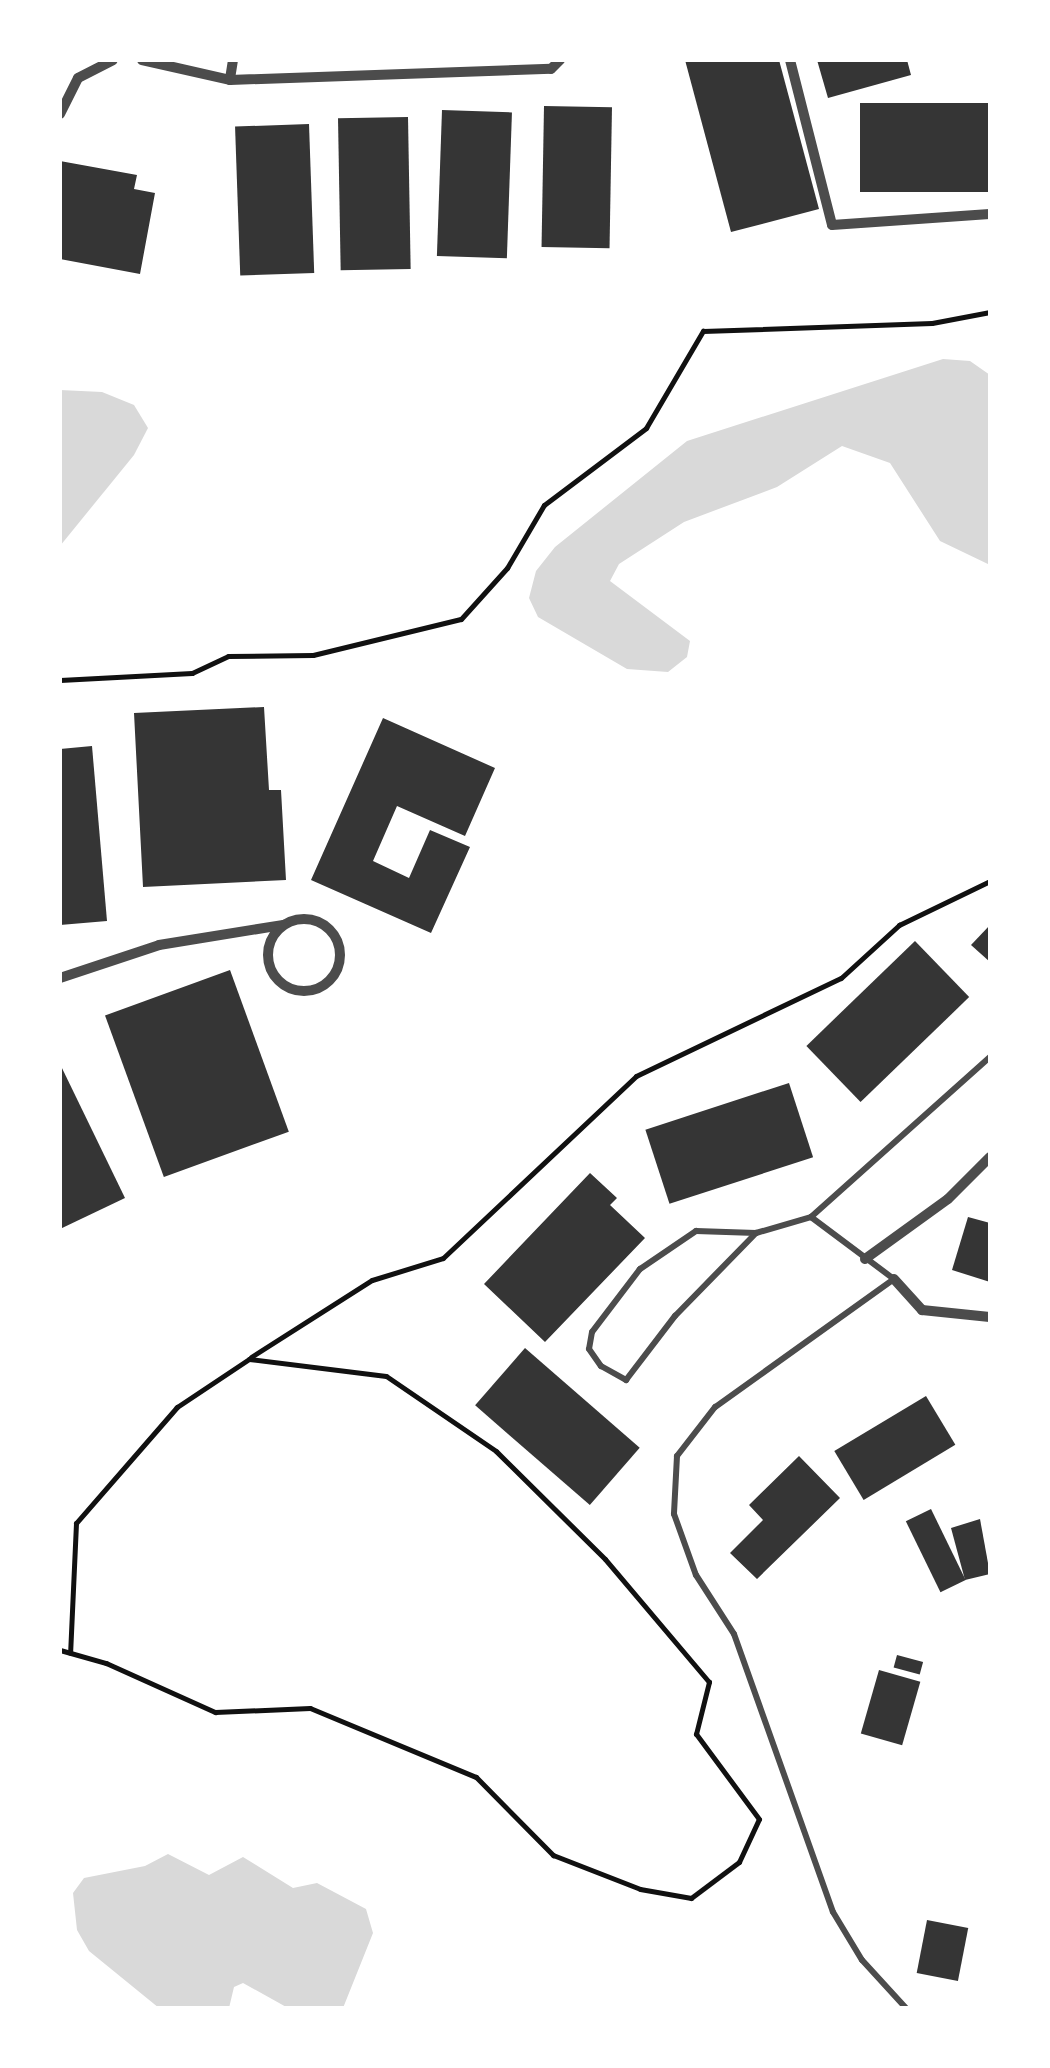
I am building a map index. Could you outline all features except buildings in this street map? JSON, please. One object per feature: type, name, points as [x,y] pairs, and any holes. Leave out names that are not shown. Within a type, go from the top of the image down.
[{"type":"street","points":[[60,114],[78,78],[113,60]]},
{"type":"street","points":[[142,60],[230,80],[551,69],[560,60]]},
{"type":"street","points":[[230,80],[233,60]]},
{"type":"street","points":[[790,60],[832,225],[990,214]]},
{"type":"street","points":[[60,978],[159,945],[310,920],[334,934],[340,962],[324,985],[297,990],[274,975],[268,948],[283,925]]},
{"type":"street","points":[[865,1260],[948,1199],[990,1157]]},
{"type":"street","points":[[894,1279],[922,1310],[990,1318]]},
{"type":"lane","points":[[756,1233],[675,1316],[626,1380],[601,1366],[589,1349],[592,1332],[640,1268],[696,1231],[756,1233],[811,1217],[990,1057]]},
{"type":"lane","points":[[811,1217],[894,1279],[715,1407],[677,1456],[674,1514],[696,1575],[734,1634],[833,1912],[862,1960],[906,2008]]},
{"type":"path","points":[[60,680],[192,673],[228,656],[313,655],[461,619],[507,568],[544,505],[646,428],[703,331],[932,323],[990,312]]},
{"type":"path","points":[[70,1653],[76,1523],[177,1407],[372,1280],[443,1258],[636,1076],[841,978],[898,925],[990,881]]},
{"type":"path","points":[[60,1650],[216,1712],[310,1708],[476,1777],[553,1854],[640,1889],[692,1898],[738,1862],[759,1820],[696,1734],[709,1682],[604,1559],[496,1451],[386,1376],[249,1358]]},
{"type":"shaded area","points":[[943,359],[970,361],[990,375],[990,565],[940,541],[890,463],[842,446],[777,487],[684,522],[619,564],[610,581],[690,641],[687,657],[668,672],[627,669],[538,617],[529,598],[536,571],[555,547],[687,441]]},
{"type":"shaded area","points":[[60,390],[102,392],[134,405],[148,428],[134,455],[60,546]]},
{"type":"shaded area","points":[[168,1854],[209,1875],[243,1857],[293,1888],[317,1883],[366,1909],[373,1933],[343,2008],[288,2008],[243,1983],[234,1987],[229,2008],[159,2008],[89,1951],[77,1930],[73,1893],[84,1878],[145,1866]]}]
